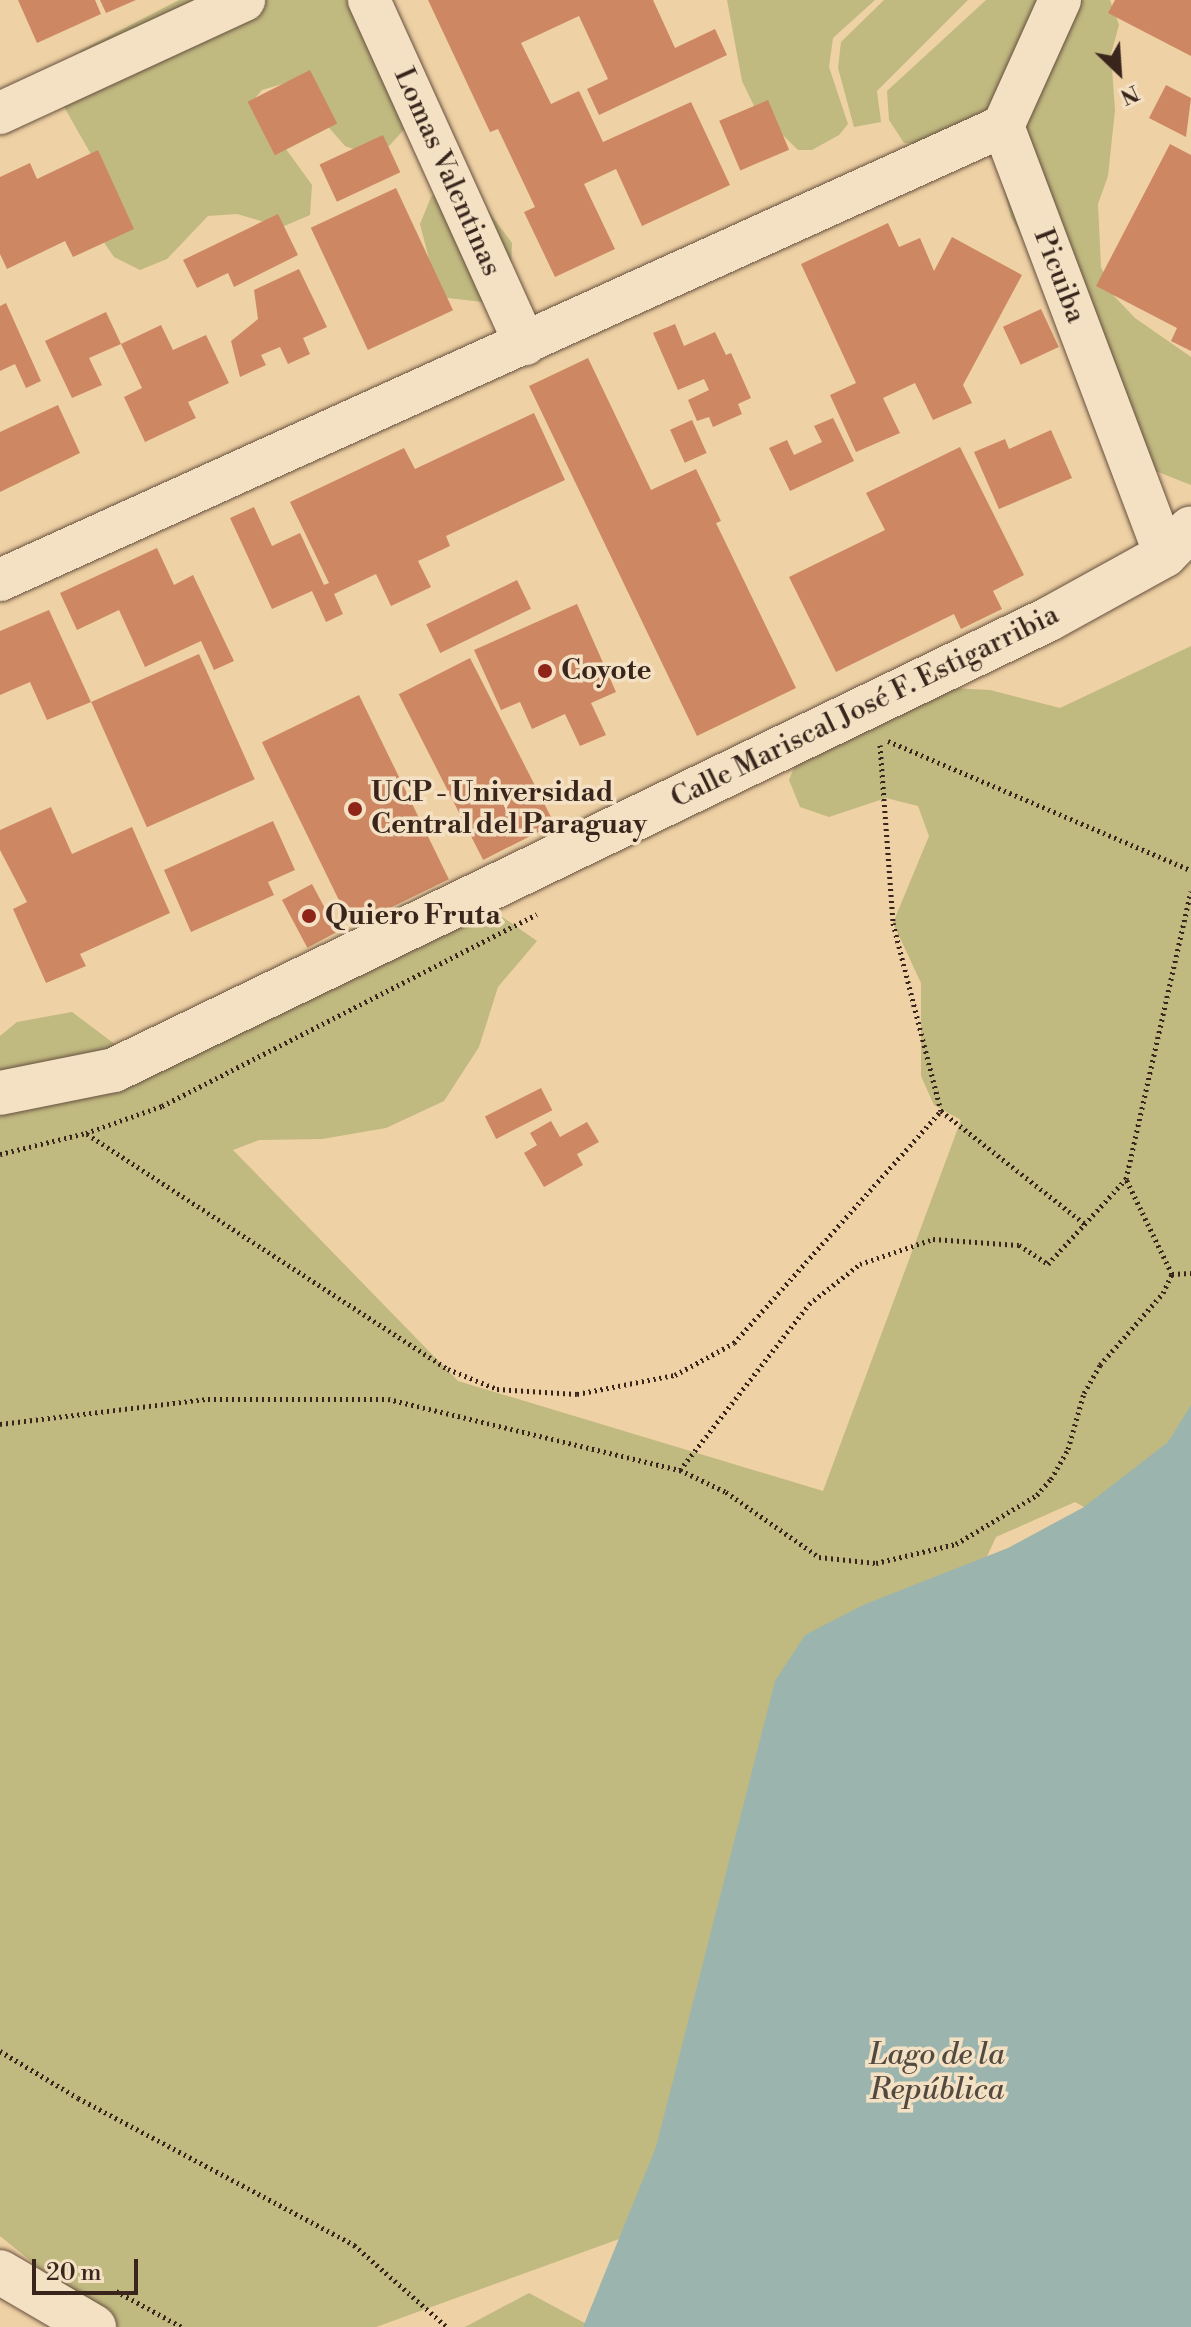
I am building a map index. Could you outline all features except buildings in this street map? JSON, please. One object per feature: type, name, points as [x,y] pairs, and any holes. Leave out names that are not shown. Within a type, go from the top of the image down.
[{"type":"street","points":[[0,113],[244,0]]},
{"type":"street","name":"Lomas Valentinas","points":[[369,0],[525,344]]},
{"type":"street","points":[[0,580],[1003,126],[1060,0]]},
{"type":"street","name":"Picuiba","points":[[1003,126],[1178,541]]},
{"type":"street","name":"Calle Mariscal José F. Estigarribia","points":[[0,1093],[114,1070],[1049,619],[1178,541]]},
{"type":"street","points":[[0,2272],[94,2327]]},
{"type":"path","points":[[872,742],[880,738],[1191,870]]},
{"type":"path","points":[[880,738],[893,923],[941,1111],[1085,1224]]},
{"type":"path","points":[[680,1470],[809,1304],[860,1264],[933,1239],[1019,1245],[1048,1264],[1126,1179],[1191,891]]},
{"type":"path","points":[[0,1154],[86,1133],[162,1106],[541,912]]},
{"type":"path","points":[[86,1133],[448,1369],[497,1389],[577,1394],[675,1375],[734,1343],[941,1111]]},
{"type":"path","points":[[1126,1179],[1172,1274]]},
{"type":"path","points":[[1172,1274],[1191,1273]]},
{"type":"path","points":[[0,1424],[208,1399],[388,1399],[680,1470],[726,1492],[819,1557],[876,1563],[956,1544],[1037,1495],[1051,1479],[1068,1449],[1089,1384],[1163,1293],[1172,1274]]},
{"type":"path","points":[[0,2051],[78,2098],[354,2245],[447,2327]]},
{"type":"shaded area","points":[[179,0],[388,0],[409,124],[389,146],[359,151],[345,146],[289,82],[262,90],[252,102],[312,185],[310,215],[282,227],[237,214],[208,216],[167,259],[140,270],[114,257],[105,244],[92,156],[63,105],[80,51]]},
{"type":"shaded area","points":[[727,0],[875,0],[833,38],[829,67],[848,124],[839,135],[812,150],[798,150],[755,108],[742,81]]},
{"type":"shaded area","points":[[884,0],[968,0],[877,91],[881,122],[854,127],[838,68],[841,42]]},
{"type":"shaded area","points":[[986,0],[1110,0],[1119,25],[1111,54],[1115,110],[1108,176],[1098,204],[1101,267],[1114,296],[1135,318],[1191,357],[1191,485],[1153,470],[1011,217],[989,130],[932,144],[904,143],[889,120],[887,91]]},
{"type":"shaded area","points":[[444,189],[475,193],[512,243],[511,271],[483,302],[439,297],[420,224],[431,197]]},
{"type":"shaded area","points":[[1191,646],[1191,1471],[1084,1507],[1075,1502],[996,1537],[680,2217],[376,2327],[112,2327],[0,2236],[0,1036],[17,1022],[72,1012],[116,1045],[491,909],[537,941],[498,987],[479,1047],[444,1101],[386,1128],[322,1139],[259,1140],[233,1150],[458,1381],[823,1491],[961,1120],[934,1105],[921,1076],[921,983],[893,923],[929,836],[918,806],[886,798],[829,817],[800,807],[789,780],[801,751],[932,687],[990,690],[1060,708]]},
{"type":"shaded area","points":[[529,2293],[592,2327],[465,2327]]},
{"type":"water","name":"Lago de la República","points":[[1191,1405],[1191,2327],[583,2327],[656,2147],[775,1681],[805,1635],[863,1605],[1008,1548],[1084,1507],[1168,1442]]},
{"type":"place","name":"Coyote","points":[[545,671]]},
{"type":"place","name":"UCP - Universidad Central del Paraguay","points":[[355,809]]},
{"type":"place","name":"Quiero Fruta","points":[[309,916]]}]
